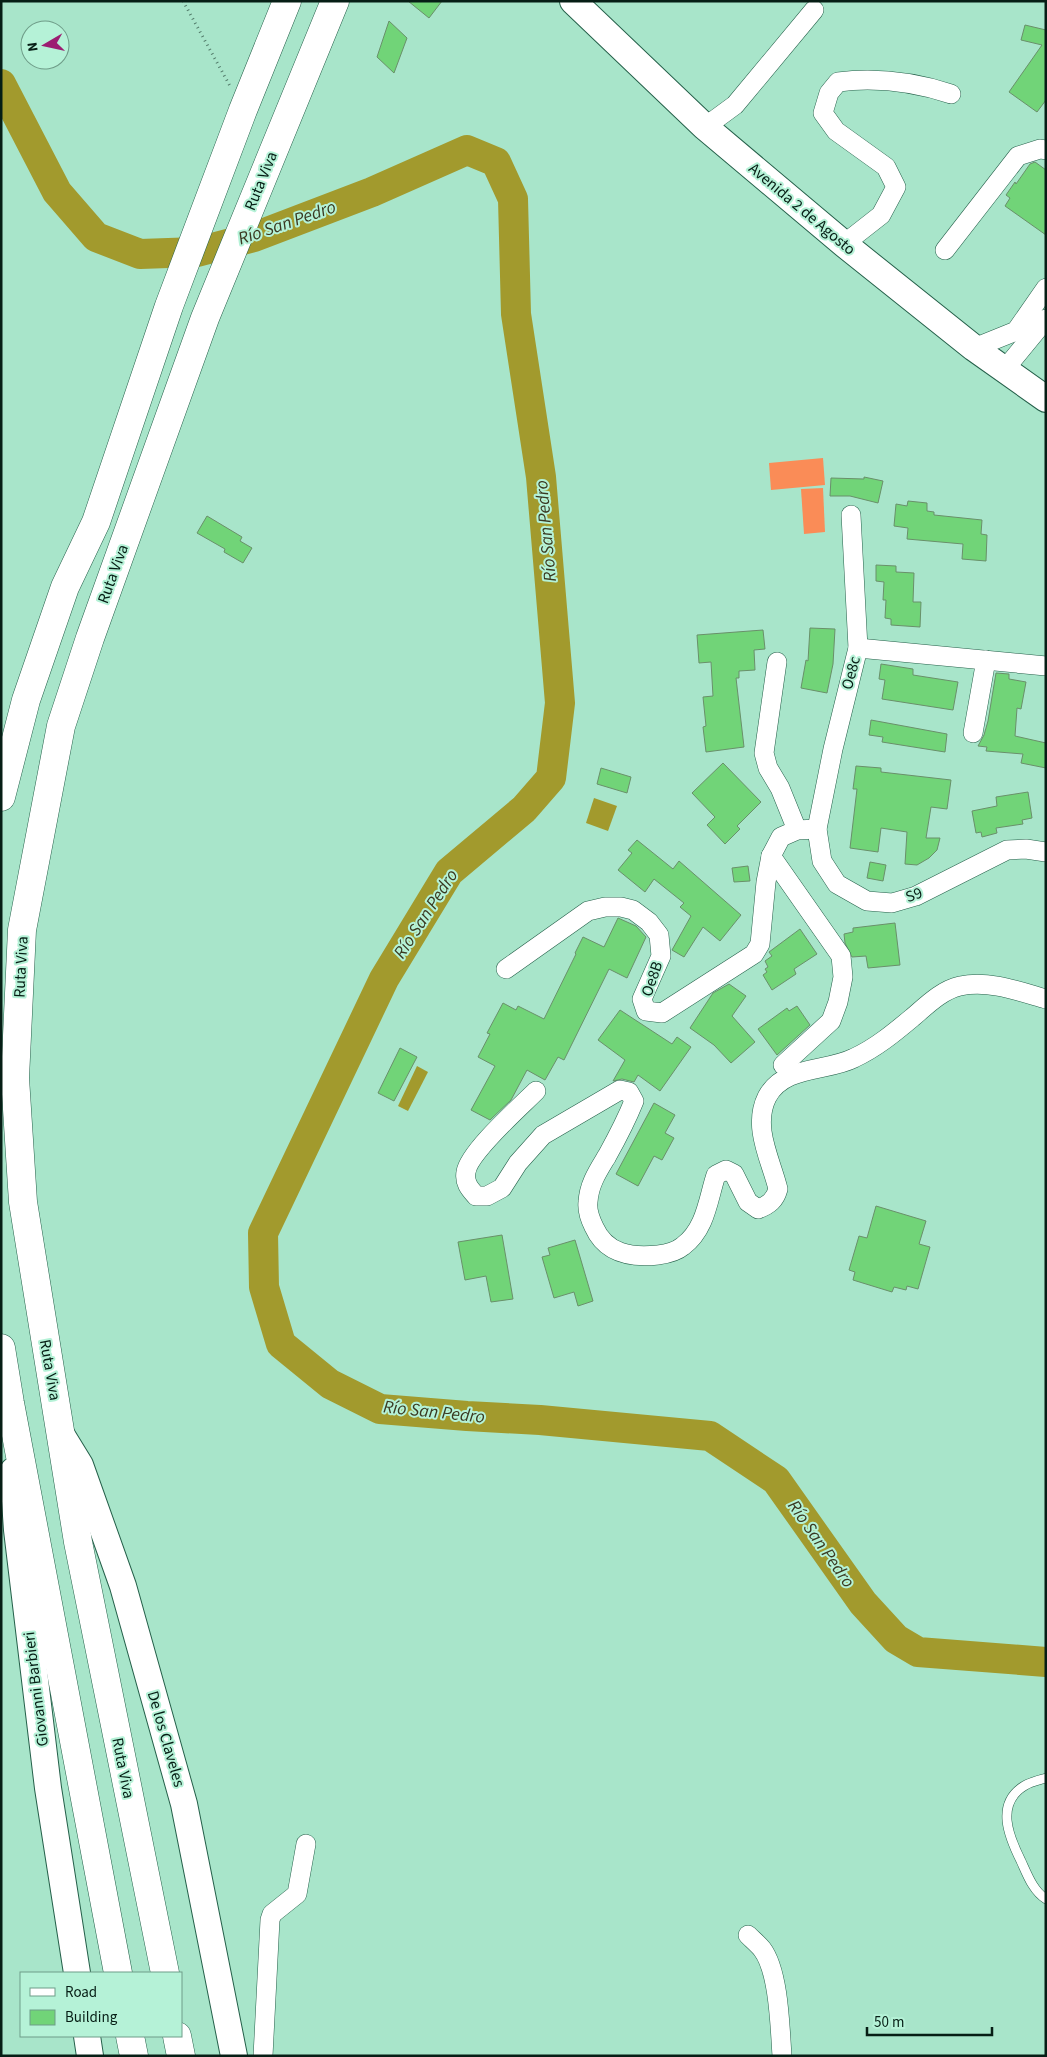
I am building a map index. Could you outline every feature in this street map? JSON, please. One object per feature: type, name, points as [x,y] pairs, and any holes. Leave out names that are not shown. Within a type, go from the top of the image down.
[{"type":"highway","points":[[1,796],[26,700],[65,587],[96,522],[169,306],[243,110],[287,1]]},
{"type":"highway","name":"Ruta Viva","points":[[165,1972],[78,1542],[23,1202],[16,1078],[22,930],[61,726],[205,318],[335,1]]},
{"type":"highway","points":[[1,1348],[118,1972]]},
{"type":"highway","points":[[130,2037],[134,2056]]},
{"type":"highway","points":[[178,2037],[182,2056]]},
{"type":"main road","name":"Avenida 2 de Agosto","points":[[573,1],[705,127],[844,244],[974,348],[1046,399]]},
{"type":"main road","name":"Giovanni Barbieri","points":[[10,1403],[17,1530],[48,1788],[77,1972]]},
{"type":"main road","name":"De los Claveles","points":[[61,1434],[80,1465],[123,1586],[184,1804],[234,2056]]},
{"type":"main road","points":[[87,2037],[90,2056]]},
{"type":"street","points":[[705,127],[735,105],[814,10]]},
{"type":"street","points":[[844,244],[881,215],[896,187],[886,167],[836,131],[823,113],[829,93],[838,82],[861,79],[901,82],[951,94]]},
{"type":"street","points":[[945,250],[1018,156],[1040,148],[1046,150]]},
{"type":"street","points":[[974,348],[1016,331],[1046,288]]},
{"type":"street","points":[[1004,369],[1046,319]]},
{"type":"street","name":"Oe8c","points":[[817,829],[832,749],[858,648],[851,515]]},
{"type":"street","points":[[858,648],[1046,666]]},
{"type":"street","points":[[973,733],[986,660]]},
{"type":"street","points":[[777,662],[764,753],[768,768],[780,788],[798,830]]},
{"type":"street","points":[[783,1065],[832,1021],[843,977],[841,956],[771,856],[781,838],[798,830],[817,829]]},
{"type":"street","name":"S9","points":[[817,829],[822,861],[837,884],[867,901],[892,903],[916,896],[1007,850],[1026,849],[1046,852]]},
{"type":"street","name":"Oe8B","points":[[506,969],[588,911],[605,907],[621,907],[633,910],[649,922],[659,935],[661,956],[642,999],[646,1011],[662,1013],[754,954],[760,944],[766,882],[771,856]]},
{"type":"street","points":[[536,1091],[476,1152],[466,1172],[467,1186],[476,1196],[487,1196],[502,1188],[518,1164],[543,1135],[620,1090],[629,1092],[634,1101],[627,1118],[592,1181],[588,1210],[600,1239],[611,1249],[628,1255],[646,1256],[663,1254],[682,1248],[692,1238],[707,1209],[716,1174],[726,1170],[734,1174],[748,1202],[758,1209],[767,1206],[776,1197],[778,1189],[762,1134],[762,1108],[768,1095],[779,1083],[804,1070],[852,1059],[867,1052],[936,998],[958,986],[976,983],[1003,987],[1046,999]]},
{"type":"street","points":[[263,2056],[270,1920],[272,1914],[297,1894],[306,1844]]},
{"type":"street","points":[[748,1935],[763,1950],[772,1971],[777,1999],[782,2056]]},
{"type":"lane","points":[[1046,1778],[1025,1785],[1015,1794],[1008,1805],[1006,1818],[1008,1836],[1028,1876],[1039,1894],[1046,1899]]},
{"type":"path","points":[[183,1],[243,110]]},
{"type":"shaded area","points":[[823,458],[825,485],[771,490],[769,463]]},
{"type":"shaded area","points":[[823,488],[825,532],[804,534],[801,489]]},
{"type":"shaded area","points":[[594,798],[617,806],[608,831],[586,823]]},
{"type":"shaded area","points":[[417,1066],[428,1072],[408,1111],[398,1106]]},
{"type":"building","points":[[408,1],[442,1],[429,18]]},
{"type":"building","points":[[389,21],[407,38],[394,73],[377,57]]},
{"type":"building","points":[[1025,25],[1046,30],[1046,100],[1037,112],[1009,92],[1042,45],[1021,40]]},
{"type":"building","points":[[1035,162],[1046,170],[1046,235],[1005,206],[1010,198],[1006,195],[1030,164]]},
{"type":"building","points":[[864,477],[883,481],[878,503],[850,496],[830,496],[831,478],[864,479]]},
{"type":"building","points":[[908,501],[927,503],[927,511],[934,512],[934,515],[982,520],[981,534],[987,535],[986,561],[962,559],[963,544],[907,539],[908,528],[894,526],[896,504],[907,506]]},
{"type":"building","points":[[207,516],[242,537],[240,541],[252,548],[243,563],[224,552],[225,549],[197,533]]},
{"type":"building","points":[[876,565],[896,566],[896,572],[914,573],[913,602],[921,602],[920,627],[891,625],[891,619],[885,618],[884,582],[876,581]]},
{"type":"building","points":[[810,628],[835,629],[833,664],[827,693],[801,688],[806,660],[808,661]]},
{"type":"building","points":[[763,630],[765,649],[754,650],[755,670],[739,671],[739,678],[736,678],[744,747],[706,752],[703,727],[706,726],[703,697],[713,696],[711,662],[699,663],[697,635]]},
{"type":"building","points":[[881,664],[913,669],[913,675],[958,682],[953,710],[882,699],[885,680],[879,679]]},
{"type":"building","points":[[996,673],[1009,674],[1009,679],[1026,682],[1021,709],[1017,708],[1015,736],[1046,743],[1046,768],[1021,763],[1023,754],[986,751],[987,747],[978,746],[988,721]]},
{"type":"building","points":[[871,720],[947,734],[945,752],[882,742],[883,737],[869,735]]},
{"type":"building","points":[[723,763],[761,802],[737,826],[740,829],[725,844],[707,825],[715,817],[692,793]]},
{"type":"building","points":[[856,766],[881,768],[881,772],[951,780],[947,809],[931,807],[926,838],[940,838],[937,850],[929,858],[917,865],[905,864],[907,832],[881,828],[878,852],[850,848],[857,789],[853,789]]},
{"type":"building","points":[[601,768],[631,777],[627,793],[597,784]]},
{"type":"building","points":[[1028,792],[1032,818],[1022,820],[1023,824],[996,828],[997,833],[982,837],[981,832],[976,833],[972,811],[997,806],[996,797]]},
{"type":"building","points":[[637,840],[673,869],[679,861],[741,915],[720,941],[703,927],[684,957],[672,950],[691,916],[680,907],[684,903],[654,879],[645,892],[618,870],[632,853],[628,850]]},
{"type":"building","points":[[870,862],[886,865],[883,881],[867,878]]},
{"type":"building","points":[[748,866],[750,881],[734,882],[732,868]]},
{"type":"building","points":[[618,918],[636,926],[646,937],[627,978],[609,969],[564,1060],[558,1057],[545,1080],[527,1070],[511,1100],[490,1120],[471,1110],[495,1066],[478,1057],[490,1034],[487,1033],[503,1003],[516,1010],[518,1006],[544,1019],[583,937],[604,947]]},
{"type":"building","points":[[895,923],[900,965],[868,968],[866,956],[852,957],[845,943],[844,934],[853,932],[853,928]]},
{"type":"building","points":[[800,929],[817,954],[794,969],[796,974],[772,990],[763,975],[767,972],[765,969],[768,967],[765,961],[772,956],[769,952]]},
{"type":"building","points":[[729,984],[746,996],[732,1016],[755,1042],[731,1063],[714,1045],[690,1028],[713,993]]},
{"type":"building","points":[[797,1006],[810,1025],[777,1055],[758,1029],[787,1008],[789,1011]]},
{"type":"building","points":[[620,1010],[672,1044],[677,1037],[691,1047],[660,1091],[638,1075],[634,1082],[622,1079],[613,1081],[625,1060],[598,1040]]},
{"type":"building","points":[[400,1048],[417,1057],[394,1101],[378,1093]]},
{"type":"building","points":[[654,1103],[675,1115],[665,1133],[674,1138],[662,1160],[654,1156],[638,1186],[616,1174]]},
{"type":"building","points":[[876,1206],[926,1221],[919,1244],[930,1247],[918,1289],[907,1286],[906,1290],[894,1287],[892,1292],[853,1280],[855,1272],[849,1270],[859,1236],[867,1238]]},
{"type":"building","points":[[502,1235],[513,1299],[491,1302],[486,1276],[465,1280],[458,1242]]},
{"type":"building","points":[[575,1240],[593,1301],[578,1306],[574,1292],[554,1298],[542,1257],[550,1255],[548,1248]]},
{"type":"waterway","name":"Río San Pedro","points":[[1,84],[57,192],[96,237],[140,254],[197,252],[254,237],[372,192],[467,150],[496,162],[513,199],[516,314],[541,477],[560,703],[551,778],[524,809],[449,872],[384,979],[263,1233],[264,1287],[281,1344],[330,1384],[380,1409],[540,1420],[710,1436],[776,1480],[863,1603],[896,1639],[918,1652],[1046,1662]]}]
